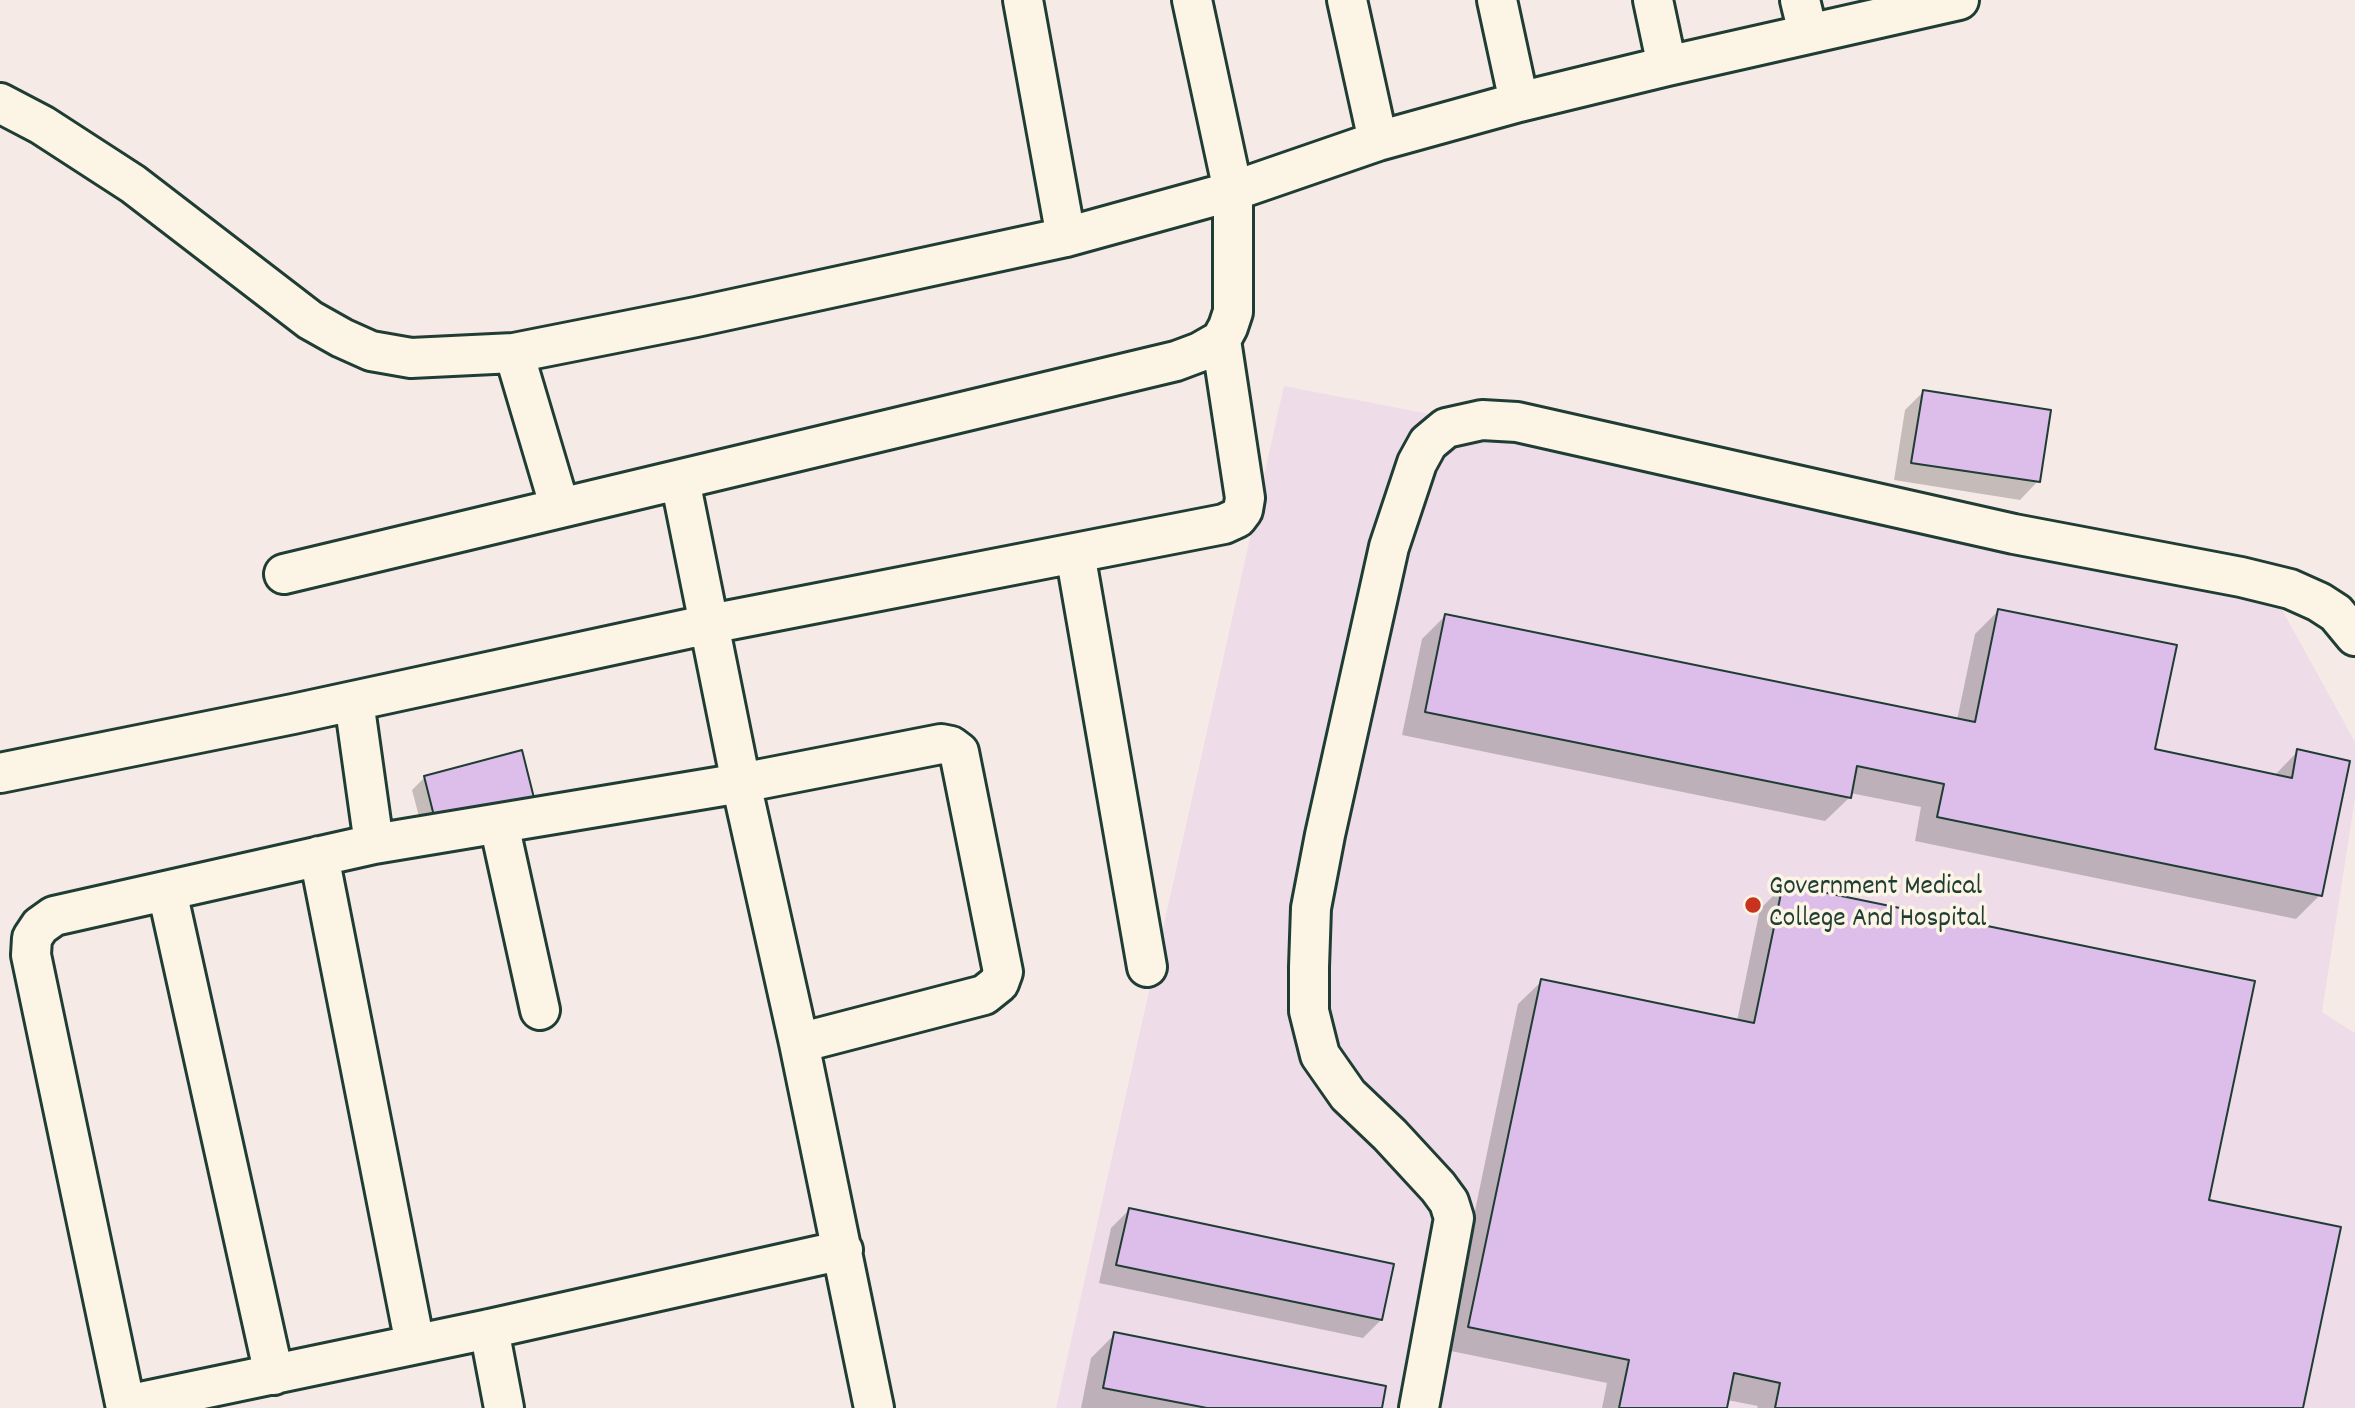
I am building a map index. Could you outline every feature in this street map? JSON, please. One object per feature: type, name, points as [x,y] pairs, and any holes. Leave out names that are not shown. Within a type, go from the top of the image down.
[{"type":"street","points":[[1023,0],[1066,237]]},
{"type":"street","points":[[284,573],[1176,361],[1221,340],[1233,312],[1233,191],[1192,0]]},
{"type":"street","points":[[1348,0],[1378,141]]},
{"type":"street","points":[[1497,0],[1519,102]]},
{"type":"street","points":[[1653,0],[1667,66]]},
{"type":"street","points":[[0,103],[42,125],[133,184],[310,320],[342,338],[371,351],[411,358],[514,353],[696,317],[1066,237],[1233,191],[1378,141],[1519,102],[1667,66],[1804,17],[1955,0]]},
{"type":"street","points":[[0,773],[354,701],[710,624],[1224,524],[1237,518],[1245,498],[1221,340]]},
{"type":"street","points":[[514,353],[560,508]]},
{"type":"street","points":[[1419,1408],[1454,1218],[1449,1202],[1438,1187],[1348,1095],[1320,1055],[1309,1012],[1309,967],[1311,908],[1389,547],[1417,463],[1428,443],[1446,428],[1482,420],[1517,422],[2014,534],[2241,577],[2290,589],[2319,601],[2336,613],[2355,636]]},
{"type":"street","points":[[680,480],[741,783],[799,1043],[874,1408]]},
{"type":"street","points":[[1075,553],[1147,967]]},
{"type":"street","points":[[354,701],[374,844]]},
{"type":"street","points":[[799,1043],[984,995],[999,984],[1003,972],[959,752],[951,746],[941,744],[741,783],[374,844],[54,916],[40,926],[32,938],[31,955],[126,1407],[843,1250]]},
{"type":"street","points":[[499,824],[540,1010]]},
{"type":"street","points":[[319,856],[415,1344]]},
{"type":"street","points":[[167,891],[274,1375]]},
{"type":"street","points":[[489,1329],[504,1408]]},
{"type":"shaded area","name":"Government Medical College And Hospital","points":[[1284,386],[1497,427],[2280,606],[2355,742],[2355,798],[2322,1012],[2355,1033],[2355,1408],[1056,1408]]},
{"type":"building","points":[[1923,390],[2051,410],[2040,482],[1911,463]]},
{"type":"building","points":[[1998,609],[2177,645],[2155,749],[2292,778],[2297,749],[2350,761],[2322,896],[1937,817],[1944,784],[1857,766],[1851,798],[1425,712],[1445,614],[1975,722]]},
{"type":"building","points":[[522,750],[536,806],[438,832],[424,776]]},
{"type":"building","points":[[1783,884],[2255,981],[2209,1200],[2341,1227],[2303,1408],[1775,1408],[1780,1383],[1734,1373],[1727,1408],[1619,1408],[1629,1360],[1468,1327],[1541,979],[1754,1023]]},
{"type":"building","points":[[1129,1208],[1394,1264],[1382,1320],[1116,1265]]},
{"type":"building","points":[[1114,1332],[1386,1386],[1382,1408],[1207,1408],[1103,1388]]},
{"type":"place","name":"Government Medical College And Hospital","points":[[1753,905]]}]
